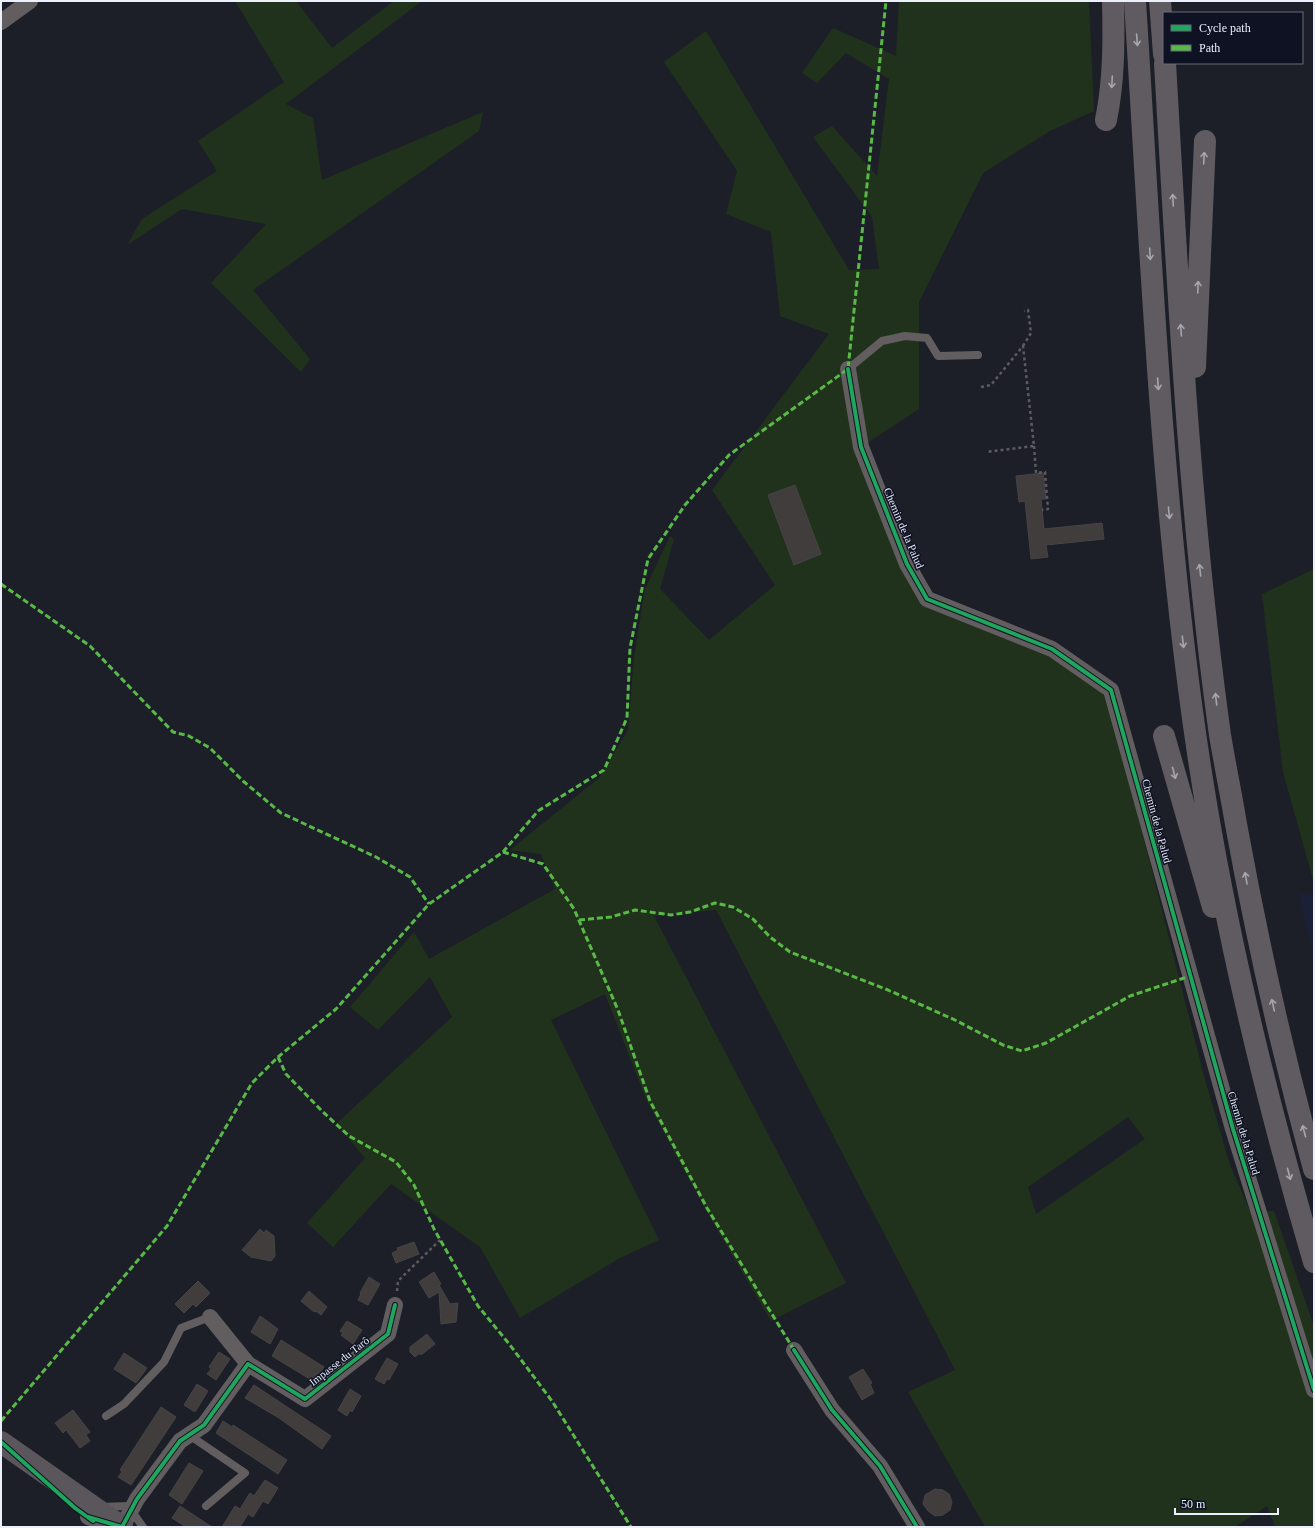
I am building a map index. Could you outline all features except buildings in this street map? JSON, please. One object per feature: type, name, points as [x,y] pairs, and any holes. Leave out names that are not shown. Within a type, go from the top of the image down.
[{"type":"highway","points":[[1106,120],[1112,81],[1114,44],[1113,1]]},
{"type":"highway","points":[[1135,1],[1164,469],[1179,611],[1205,797],[1238,969],[1261,1069]]},
{"type":"highway","points":[[1160,1],[1163,41]]},
{"type":"highway","points":[[1165,64],[1190,466],[1204,606],[1221,738],[1248,890],[1264,968],[1288,1070],[1314,1169]]},
{"type":"highway","points":[[1190,466],[1205,141]]},
{"type":"highway","points":[[1164,736],[1182,805],[1261,1069],[1314,1262]]},
{"type":"main road","points":[[3,1444],[75,1508],[115,1515]]},
{"type":"main road","points":[[3,1444],[59,1482],[115,1515]]},
{"type":"street","points":[[1,22],[30,1]]},
{"type":"street","name":"Chemin de la Palud","points":[[848,369],[861,447],[907,564],[927,599],[1052,649],[1111,690],[1233,1129],[1314,1390]]},
{"type":"street","name":"Impasse du Tarô","points":[[248,1364],[304,1399],[388,1334],[395,1305]]},
{"type":"street","points":[[115,1515],[180,1442],[204,1425],[248,1364],[210,1317]]},
{"type":"street","points":[[794,1350],[832,1410],[880,1466],[917,1527]]},
{"type":"lane","points":[[848,369],[882,341],[905,336],[927,338],[938,356],[978,355]]},
{"type":"lane","points":[[106,1416],[124,1404],[164,1362],[181,1328],[210,1317]]},
{"type":"lane","points":[[189,1435],[245,1473],[206,1506]]},
{"type":"lane","points":[[115,1515],[143,1527]]},
{"type":"path","points":[[981,387],[991,385],[1023,346],[1031,333],[1028,310],[1024,310]]},
{"type":"path","points":[[1023,346],[1036,473],[1045,472],[1048,509],[1042,510]]},
{"type":"path","points":[[986,452],[1034,446]]},
{"type":"path","points":[[395,1305],[398,1281],[440,1240]]},
{"type":"shaded area","points":[[1299,893],[1314,896],[1314,961]]},
{"type":"green space","points":[[235,1],[296,1],[332,48],[394,1],[422,1],[286,104],[313,118],[322,180],[483,112],[479,131],[253,290],[310,359],[301,372],[211,283],[266,224],[182,209],[127,245],[142,219],[217,171],[198,141],[284,82]]},
{"type":"green space","points":[[899,1],[1089,1],[1094,111],[1050,131],[983,173],[919,302],[919,409],[861,447],[927,599],[1044,653],[1102,691],[1114,721],[1204,1076],[1230,1165],[1250,1211],[1274,1211],[1314,1326],[1314,1527],[1275,1527],[1267,1506],[1235,1527],[985,1527],[908,1392],[955,1370],[716,910],[654,916],[846,1283],[771,1321],[704,1207],[647,1101],[605,994],[551,1020],[659,1240],[620,1258],[520,1318],[480,1247],[391,1184],[333,1247],[307,1223],[365,1158],[336,1124],[452,1017],[430,977],[378,1030],[350,1007],[414,932],[429,959],[555,889],[541,854],[510,850],[599,778],[628,730],[634,657],[645,589],[670,536],[674,539],[660,589],[709,640],[775,585],[712,490],[829,334],[780,316],[771,232],[726,214],[737,171],[664,62],[706,31],[849,270],[879,269],[872,217],[813,137],[832,126],[877,176],[889,79],[846,53],[817,83],[802,73],[833,28],[896,56]],"holes":[[[1128,1117],[1145,1139],[1036,1214],[1028,1187]]]},
{"type":"green space","points":[[1314,569],[1314,883],[1283,772],[1262,594]]},
{"type":"marked path","points":[[1,1421],[167,1226],[252,1083],[278,1057],[336,1009],[429,904],[503,852],[538,811],[604,770],[627,718],[630,648],[648,559],[685,505],[729,455],[848,369],[886,1]]},
{"type":"marked path","points":[[1,584],[90,646],[173,732],[189,736],[210,748],[243,781],[281,813],[376,857],[410,877],[429,904]]},
{"type":"marked path","points":[[503,852],[543,864],[574,909],[618,1010],[650,1101],[707,1208],[794,1350]]},
{"type":"marked path","points":[[579,920],[611,917],[635,910],[671,915],[690,912],[715,903],[733,907],[753,919],[770,937],[790,952],[888,990],[955,1020],[1003,1045],[1022,1051],[1046,1043],[1130,996],[1190,976]]},
{"type":"marked path","points":[[278,1057],[286,1074],[323,1112],[349,1136],[396,1162],[414,1185],[434,1229],[478,1306],[510,1345],[552,1401],[631,1527]]},
{"type":"cycle path","points":[[848,369],[861,447],[907,564],[927,599],[1052,649],[1111,690],[1233,1129],[1314,1390]]},
{"type":"cycle path","points":[[88,1517],[122,1527],[137,1499],[180,1441],[204,1425],[248,1364],[305,1399],[388,1334],[395,1305]]},
{"type":"cycle path","points":[[794,1350],[832,1410],[880,1466],[917,1527]]},
{"type":"cycle path","points":[[1,1442],[75,1508],[93,1521]]}]
